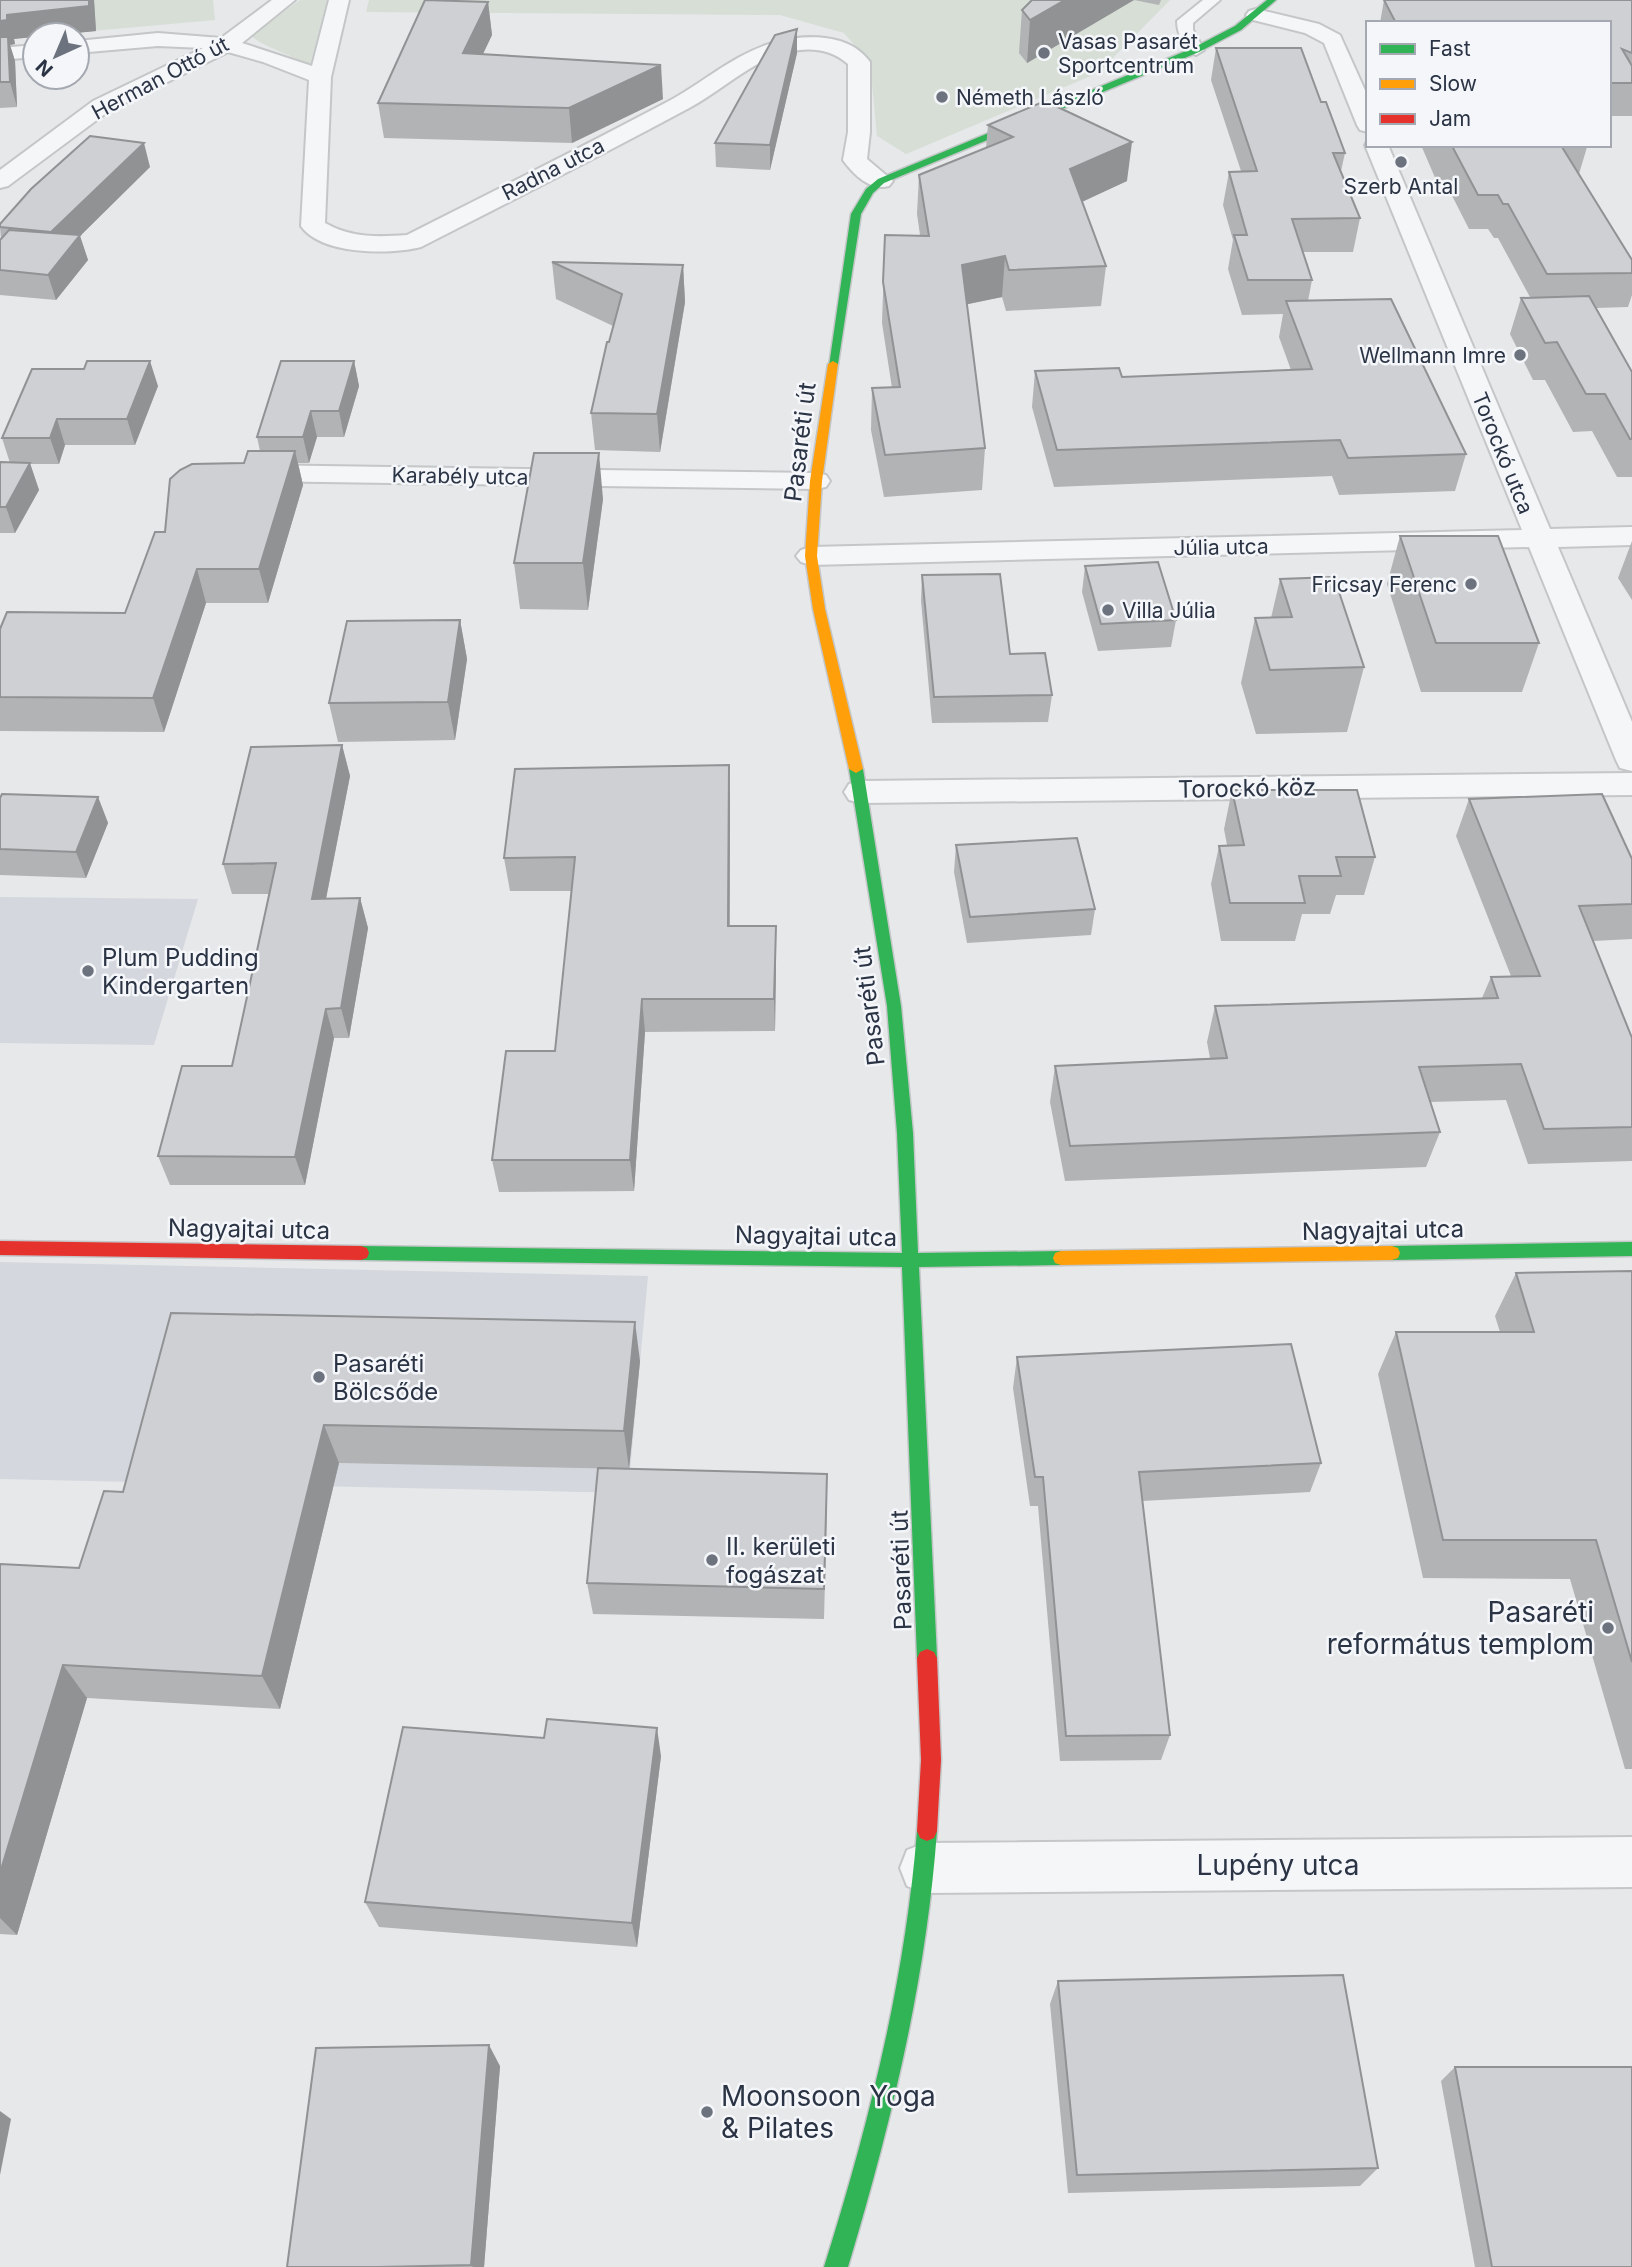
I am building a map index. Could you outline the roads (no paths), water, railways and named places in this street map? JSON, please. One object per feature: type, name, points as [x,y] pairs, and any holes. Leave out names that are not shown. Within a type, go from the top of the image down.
[{"type":"street","name":"Herman Ottó út","points":[[0,181],[101,107],[224,46],[285,0]]},
{"type":"street","name":"Pasaréti út","points":[[836,2267],[863,2181],[893,2069],[911,1980],[925,1868],[931,1760],[905,1133],[894,1006],[861,792],[819,609],[811,556],[816,481],[856,214],[869,191],[881,181],[892,158],[1196,50],[1256,15],[1272,0]]},
{"type":"street","name":"Radna utca","points":[[337,9],[320,77],[313,226],[327,236],[348,244],[412,242],[690,99],[776,48],[801,43],[825,44],[849,52],[859,62],[859,132],[855,160],[864,170],[881,181]]},
{"type":"street","points":[[1256,15],[1312,29],[1333,39],[1366,120]]},
{"type":"street","points":[[91,46],[183,40],[276,58],[320,77]]},
{"type":"street","points":[[0,54],[21,52]]},
{"type":"street","points":[[859,132],[868,144],[892,158]]},
{"type":"street","name":"Torockó utca","points":[[1377,147],[1538,540],[1632,760]]},
{"type":"street","name":"Karabély utca","points":[[230,473],[816,481]]},
{"type":"street","name":"Júlia utca","points":[[811,556],[1632,536]]},
{"type":"street","name":"Torockó köz","points":[[861,792],[1632,784]]},
{"type":"street","name":"Nagyajtai utca","points":[[0,1248],[911,1260],[1632,1249]]},
{"type":"street","name":"Lupény utca","points":[[925,1868],[1632,1862]]},
{"type":"lane","points":[[1196,50],[1190,43],[1185,21],[1213,0]]},
{"type":"place","name":"Vasas Pasarét Sportcentrum","points":[[1044,53]]},
{"type":"place","name":"Németh László","points":[[942,97]]},
{"type":"place","name":"Szerb Antal","points":[[1401,162]]},
{"type":"place","name":"Wellmann Imre","points":[[1520,355]]},
{"type":"place","name":"Fricsay Ferenc","points":[[1471,584]]},
{"type":"place","name":"Villa Júlia","points":[[1108,610]]},
{"type":"place","name":"Plum Pudding Kindergarten","points":[[88,971]]},
{"type":"place","name":"Pasaréti Bölcsőde","points":[[319,1377]]},
{"type":"place","name":"II. kerületi fogászat","points":[[712,1560]]},
{"type":"place","name":"Pasaréti református templom","points":[[1608,1628]]},
{"type":"place","name":"Moonsoon Yoga & Pilates","points":[[707,2112]]}]
